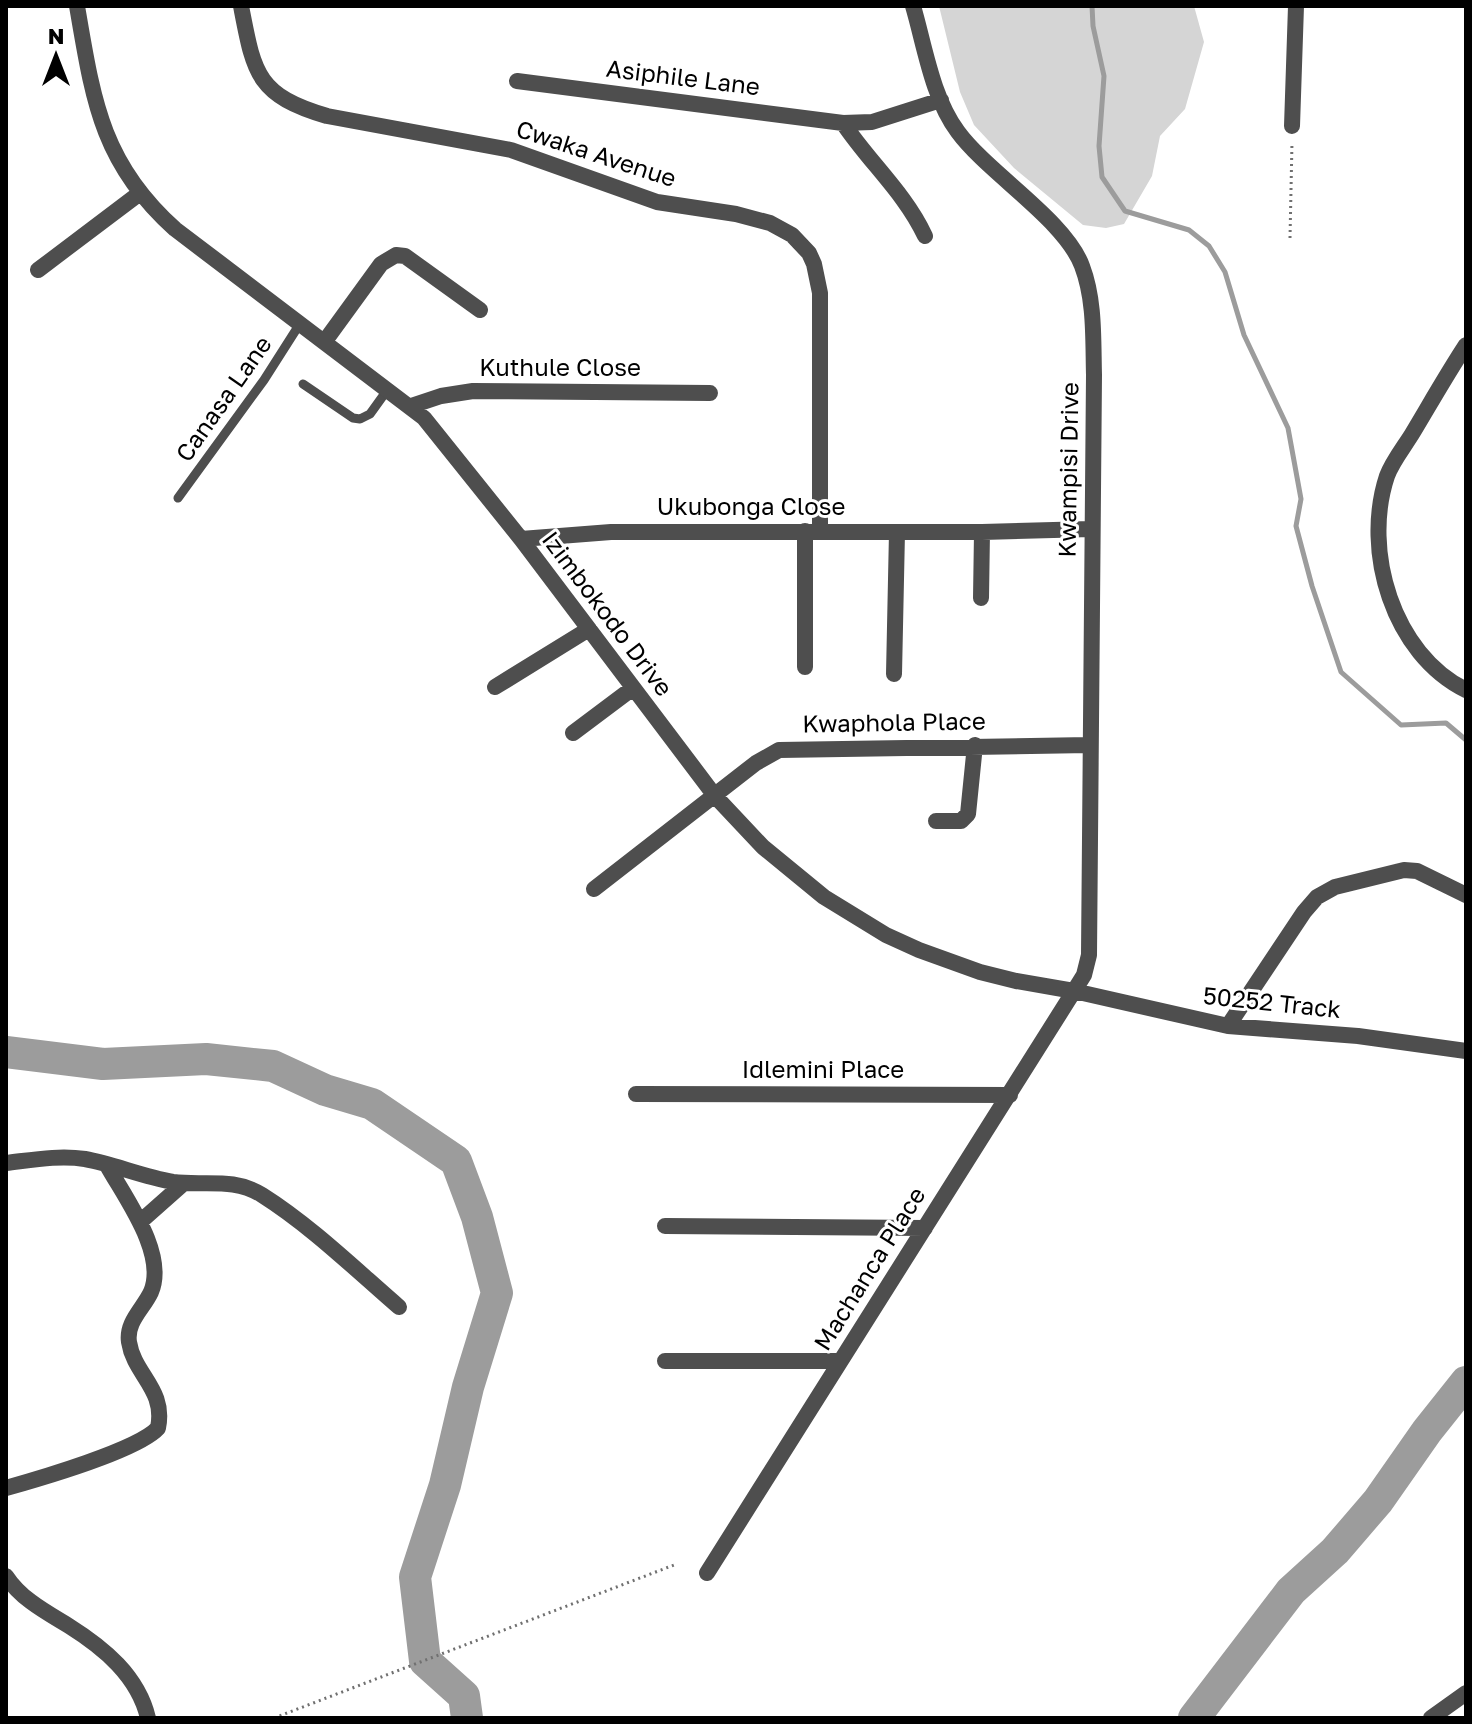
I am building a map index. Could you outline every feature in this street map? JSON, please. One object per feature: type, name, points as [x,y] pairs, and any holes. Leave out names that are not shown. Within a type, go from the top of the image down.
[{"type":"street","name":"Izimbokodo Drive","points":[[77,6],[102,124],[113,152],[140,193],[175,229],[411,406],[447,445],[521,539],[715,796],[795,875],[886,935],[980,972],[1074,991]]},
{"type":"street","name":"Cwaka Avenue","points":[[241,6],[250,50],[262,80],[272,91],[301,108],[327,116],[511,150],[657,202],[736,214],[770,223],[801,243],[814,264],[820,293],[813,531],[805,667]]},
{"type":"street","name":"Kwampisi Drive","points":[[913,6],[941,100],[950,119],[971,148],[1058,231],[1081,264],[1087,284],[1093,329],[1089,955],[1084,975],[1074,991]]},
{"type":"street","points":[[1292,126],[1296,6]]},
{"type":"street","name":"Asiphile Lane","points":[[517,81],[843,123],[872,122],[941,100]]},
{"type":"street","points":[[843,123],[863,153],[902,196],[925,236]]},
{"type":"street","points":[[38,270],[140,193]]},
{"type":"street","points":[[325,341],[381,264],[396,255],[405,256],[480,310]]},
{"type":"street","points":[[1466,345],[1387,475],[1379,517],[1379,538],[1389,594],[1405,629],[1426,662],[1466,690]]},
{"type":"street","name":"Kuthule Close","points":[[411,406],[441,396],[473,391],[710,393]]},
{"type":"street","name":"Ukubonga Close","points":[[521,539],[611,532],[1091,529]]},
{"type":"street","points":[[894,674],[897,532]]},
{"type":"street","points":[[981,598],[982,532]]},
{"type":"street","points":[[495,687],[589,629]]},
{"type":"street","points":[[573,733],[633,688]]},
{"type":"street","points":[[936,821],[961,821],[968,814],[975,745]]},
{"type":"street","name":"Kwaphola Place","points":[[594,889],[756,763],[779,750],[1089,745]]},
{"type":"street","points":[[1228,1026],[1304,912],[1325,891],[1404,870],[1417,871],[1466,895]]},
{"type":"street","name":"50252 Track","points":[[1074,991],[1228,1026],[1358,1036],[1466,1051]]},
{"type":"street","name":"Machanca Place","points":[[707,1573],[1074,991]]},
{"type":"street","name":"Idlemini Place","points":[[636,1094],[1010,1095]]},
{"type":"street","points":[[6,1163],[70,1158],[184,1183],[242,1185],[261,1194],[313,1234],[399,1307]]},
{"type":"street","points":[[6,1488],[51,1475],[140,1441],[158,1428],[159,1409],[155,1392],[131,1352],[128,1340],[132,1323],[154,1281],[152,1253],[140,1222],[108,1167]]},
{"type":"street","points":[[140,1222],[184,1183]]},
{"type":"street","points":[[665,1226],[925,1228]]},
{"type":"street","points":[[665,1361],[840,1361]]},
{"type":"street","points":[[6,1576],[22,1595],[122,1667],[140,1696],[148,1718]]},
{"type":"street","points":[[1431,1718],[1466,1693]]},
{"type":"lane","name":"Canasa Lane","points":[[178,498],[264,380],[301,322]]},
{"type":"lane","points":[[303,384],[353,418],[360,419],[370,414],[388,389]]},
{"type":"path","points":[[1290,238],[1292,126]]},
{"type":"path","points":[[274,1718],[674,1565]]},
{"type":"shaded area","points":[[939,6],[1194,6],[1204,42],[1185,109],[1160,136],[1152,176],[1124,224],[1106,228],[1083,225],[1014,168],[974,125],[960,92]]},
{"type":"waterway","points":[[1092,6],[1104,76],[1099,146],[1102,177],[1125,211],[1189,230],[1209,246],[1225,272],[1244,335],[1288,428],[1301,499],[1296,526],[1341,672],[1401,725],[1446,723],[1466,740]]},
{"type":"waterway","points":[[6,1052],[103,1064],[206,1059],[273,1066],[325,1090],[372,1104],[456,1161],[477,1217],[497,1293],[468,1387],[445,1485],[415,1577],[425,1661],[464,1696],[467,1718]]},
{"type":"waterway","points":[[1194,1718],[1291,1591],[1335,1551],[1378,1501],[1466,1382]]}]
